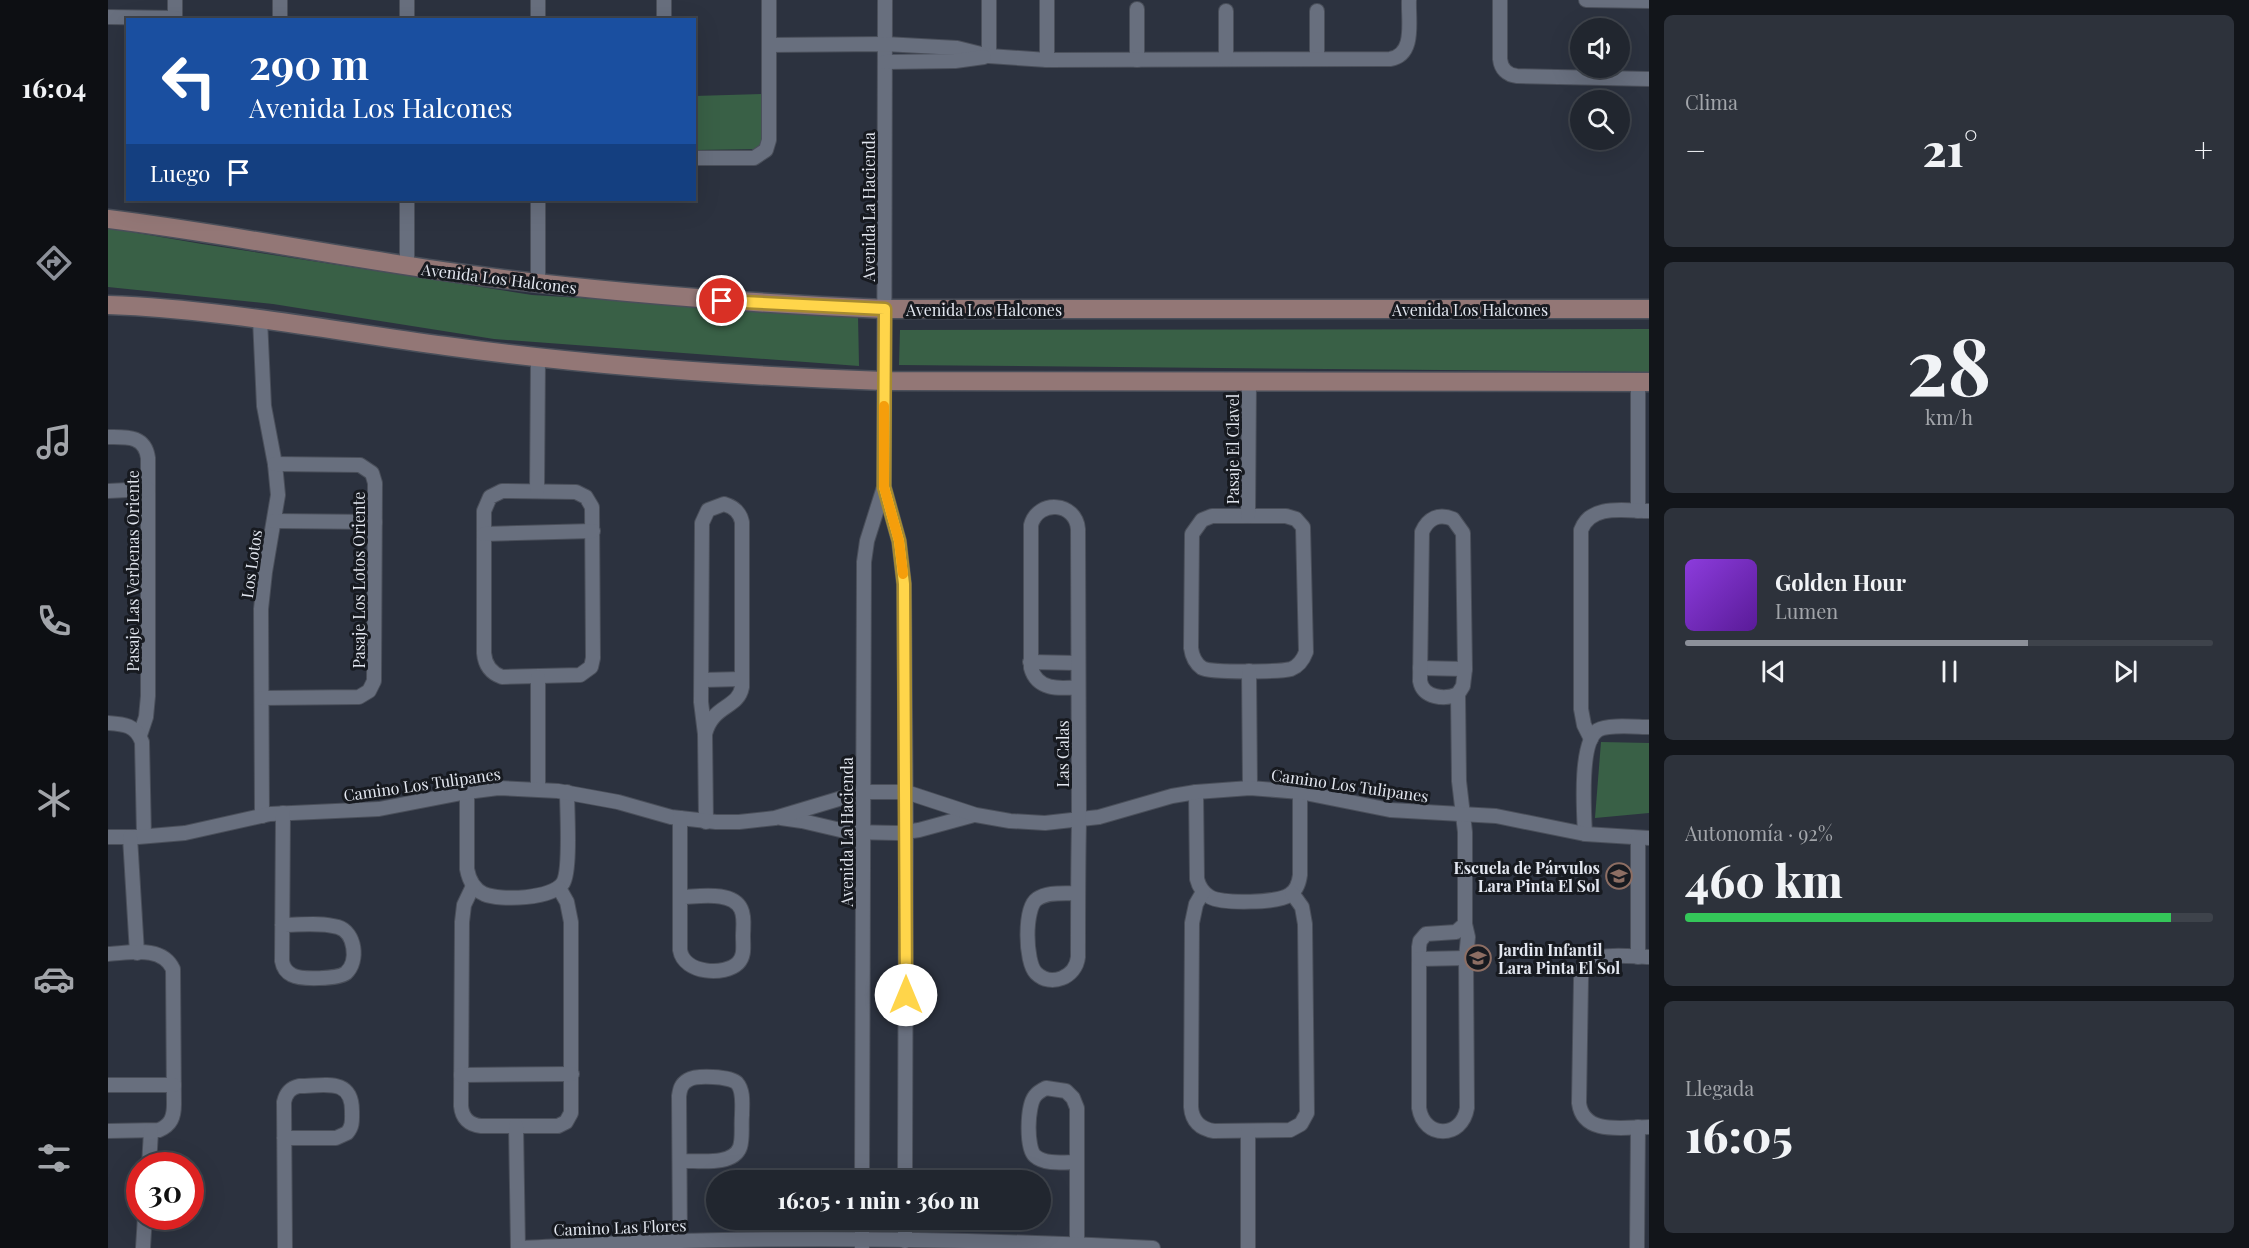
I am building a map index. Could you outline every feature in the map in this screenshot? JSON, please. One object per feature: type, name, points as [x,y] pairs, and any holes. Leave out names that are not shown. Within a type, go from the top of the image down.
[{"type":"street","points":[[176,0],[176,18]]},
{"type":"street","points":[[280,0],[280,18]]},
{"type":"street","points":[[407,0],[407,18]]},
{"type":"street","points":[[538,0],[538,18]]},
{"type":"street","points":[[664,0],[664,18]]},
{"type":"street","points":[[696,158],[749,158],[763,153],[769,140],[769,0]]},
{"type":"street","name":"Avenida La Hacienda","points":[[885,0],[884,487],[896,528],[903,568],[906,792],[905,1170]]},
{"type":"street","points":[[989,0],[989,56]]},
{"type":"street","points":[[1047,0],[1047,60]]},
{"type":"street","points":[[769,45],[885,44],[957,48],[989,56],[1047,60],[1390,59],[1399,57],[1406,51],[1408,0]]},
{"type":"street","points":[[1500,0],[1500,60],[1502,68],[1508,74],[1649,79]]},
{"type":"street","points":[[1586,0],[1649,1]]},
{"type":"street","points":[[1137,9],[1137,60]]},
{"type":"street","points":[[1226,10],[1226,59]]},
{"type":"street","points":[[1317,11],[1317,59]]},
{"type":"street","points":[[108,17],[142,18]]},
{"type":"street","points":[[885,62],[955,61],[989,56]]},
{"type":"street","points":[[406,266],[407,201]]},
{"type":"street","points":[[538,201],[538,284]]},
{"type":"street","name":"Avenida Los Halcones","points":[[108,219],[406,266],[538,284],[722,301],[885,309],[1649,309]]},
{"type":"street","points":[[108,305],[260,319],[537,358],[703,372],[884,381],[1643,382],[1644,511],[1597,512],[1587,519],[1581,530],[1581,709],[1584,725],[1591,739]]},
{"type":"street","name":"Los Lotos","points":[[260,319],[264,406],[275,464],[278,495],[263,590],[262,816]]},
{"type":"street","points":[[537,358],[537,491]]},
{"type":"street","name":"Pasaje El Clavel","points":[[1248,516],[1249,382]]},
{"type":"street","name":"Pasaje Las Verbenas Oriente","points":[[108,437],[132,437],[142,443],[148,458],[148,696],[146,717],[140,735],[142,748],[137,837],[137,953]]},
{"type":"street","name":"Pasaje Los Lotos Oriente","points":[[262,699],[353,698],[369,691],[375,675],[375,483],[369,469],[356,464],[275,464]]},
{"type":"street","name":"Avenida La Hacienda","points":[[862,1170],[864,562],[867,541],[884,487]]},
{"type":"street","points":[[108,491],[148,489]]},
{"type":"street","points":[[502,491],[576,492],[581,494],[592,507],[593,531],[592,662],[588,670],[580,675],[502,677],[495,674],[486,665],[484,653],[485,506],[493,494],[502,491]]},
{"type":"street","points":[[705,734],[710,721],[718,711],[739,697],[742,679],[742,522],[734,508],[722,504],[708,510],[702,523],[701,702],[705,734],[706,822]]},
{"type":"street","name":"Las Calas","points":[[1030,662],[1031,525],[1039,512],[1053,507],[1068,510],[1078,523],[1078,663],[1078,687],[1078,821],[1078,893],[1078,957],[1075,968],[1068,976],[1045,978],[1035,972],[1029,960],[1031,906],[1040,897],[1047,895],[1078,893]]},
{"type":"street","points":[[1458,694],[1451,697],[1427,694],[1421,686],[1422,532],[1428,522],[1442,516],[1453,519],[1463,532],[1465,669],[1463,686],[1458,694],[1459,781],[1465,832],[1461,928],[1466,958],[1467,1108],[1459,1125],[1454,1129],[1442,1131],[1428,1127],[1423,1122],[1419,1108],[1420,941],[1426,934],[1461,928]]},
{"type":"street","points":[[1207,517],[1292,517],[1303,527],[1306,652],[1301,662],[1291,669],[1249,670],[1208,670],[1194,660],[1191,648],[1191,540],[1194,528],[1207,517]]},
{"type":"street","points":[[274,521],[375,522]]},
{"type":"street","points":[[484,534],[593,531]]},
{"type":"street","points":[[1078,663],[1030,662],[1033,674],[1045,686],[1078,687]]},
{"type":"street","points":[[1420,668],[1465,669]]},
{"type":"street","points":[[1249,670],[1250,788]]},
{"type":"street","points":[[538,676],[538,789]]},
{"type":"street","points":[[702,680],[742,679]]},
{"type":"street","points":[[701,702],[707,708],[718,711]]},
{"type":"street","points":[[108,723],[125,724],[140,735]]},
{"type":"street","points":[[1585,834],[1586,770],[1591,739],[1596,732],[1604,728],[1649,727]]},
{"type":"street","name":"Camino Los Tulipanes","points":[[108,837],[137,837],[195,831],[283,813],[379,809],[498,788],[567,792],[706,822],[739,822],[776,818],[862,792],[906,792],[976,814],[1028,823],[1078,821],[1196,792],[1250,788],[1300,792],[1390,810],[1510,818],[1585,834],[1643,838]]},
{"type":"street","points":[[467,792],[467,869],[473,886],[484,894],[509,897],[548,894],[564,882],[567,866],[567,792]]},
{"type":"street","points":[[1196,792],[1197,879],[1203,892],[1215,899],[1250,901],[1282,899],[1292,893],[1299,882],[1300,792]]},
{"type":"street","points":[[949,806],[949,821]]},
{"type":"street","points":[[282,925],[334,926],[345,931],[352,939],[353,945],[353,957],[348,970],[339,977],[333,978],[296,977],[286,971],[282,961],[282,925],[283,813]]},
{"type":"street","name":"Camino Los Tulipanes","points":[[776,818],[862,833],[906,833],[976,814]]},
{"type":"street","points":[[680,897],[722,897],[737,903],[742,912],[743,948],[738,963],[724,969],[696,969],[686,964],[680,950],[680,897],[681,818]]},
{"type":"street","points":[[1637,1248],[1643,1127],[1605,1127],[1592,1124],[1586,1120],[1580,1109],[1581,979],[1583,969],[1596,958],[1643,957],[1643,838]]},
{"type":"street","points":[[473,886],[463,913],[461,1106],[466,1120],[475,1126],[558,1126],[566,1122],[571,1113],[571,922],[567,902],[559,888]]},
{"type":"street","points":[[1203,892],[1196,904],[1192,923],[1191,1113],[1197,1124],[1208,1130],[1248,1131],[1290,1130],[1301,1124],[1307,1113],[1305,924],[1302,907],[1292,893]]},
{"type":"street","points":[[108,954],[153,953],[163,956],[173,969],[174,1085],[173,1115],[169,1124],[159,1130],[151,1131],[108,1131]]},
{"type":"street","points":[[1419,959],[1466,958]]},
{"type":"street","points":[[461,1075],[572,1074]]},
{"type":"street","points":[[680,1161],[728,1159],[739,1150],[742,1094],[739,1086],[733,1080],[693,1078],[681,1086],[679,1096],[680,1241]]},
{"type":"street","points":[[108,1085],[174,1085]]},
{"type":"street","points":[[284,1138],[336,1138],[347,1134],[352,1121],[350,1094],[337,1086],[293,1087],[285,1096],[284,1102],[284,1138],[285,1248]]},
{"type":"street","points":[[1077,1162],[1043,1161],[1032,1152],[1029,1143],[1031,1106],[1034,1097],[1046,1088],[1066,1091],[1076,1102],[1077,1162],[1077,1244]]},
{"type":"street","points":[[516,1126],[519,1248]]},
{"type":"street","points":[[150,1152],[151,1131]]},
{"type":"street","points":[[1248,1131],[1248,1248]]},
{"type":"street","points":[[143,1248],[144,1230]]},
{"type":"street","points":[[905,1230],[905,1241]]},
{"type":"street","name":"Camino Las Flores","points":[[519,1248],[680,1241],[862,1244],[905,1241],[1077,1244],[1153,1248]]},
{"type":"green space","points":[[762,94],[763,149],[696,150],[696,96]]},
{"type":"green space","points":[[108,228],[532,295],[858,315],[859,366],[494,339],[273,304],[108,287]]},
{"type":"green space","points":[[1649,329],[1649,372],[899,365],[900,330]]},
{"type":"green space","points":[[1601,742],[1649,743],[1649,813],[1595,818]]},
{"type":"slow traffic","points":[[884,406],[884,487],[899,541],[903,574]]},
{"type":"place","name":"Escuela de Párvulos Lara Pinta El Sol","points":[[1619,876]]},
{"type":"place","name":"Jardin Infantil Lara Pinta El Sol","points":[[1478,958]]},
{"type":"route","points":[[722,301],[885,309],[884,487],[899,541],[904,584],[906,995]]}]
